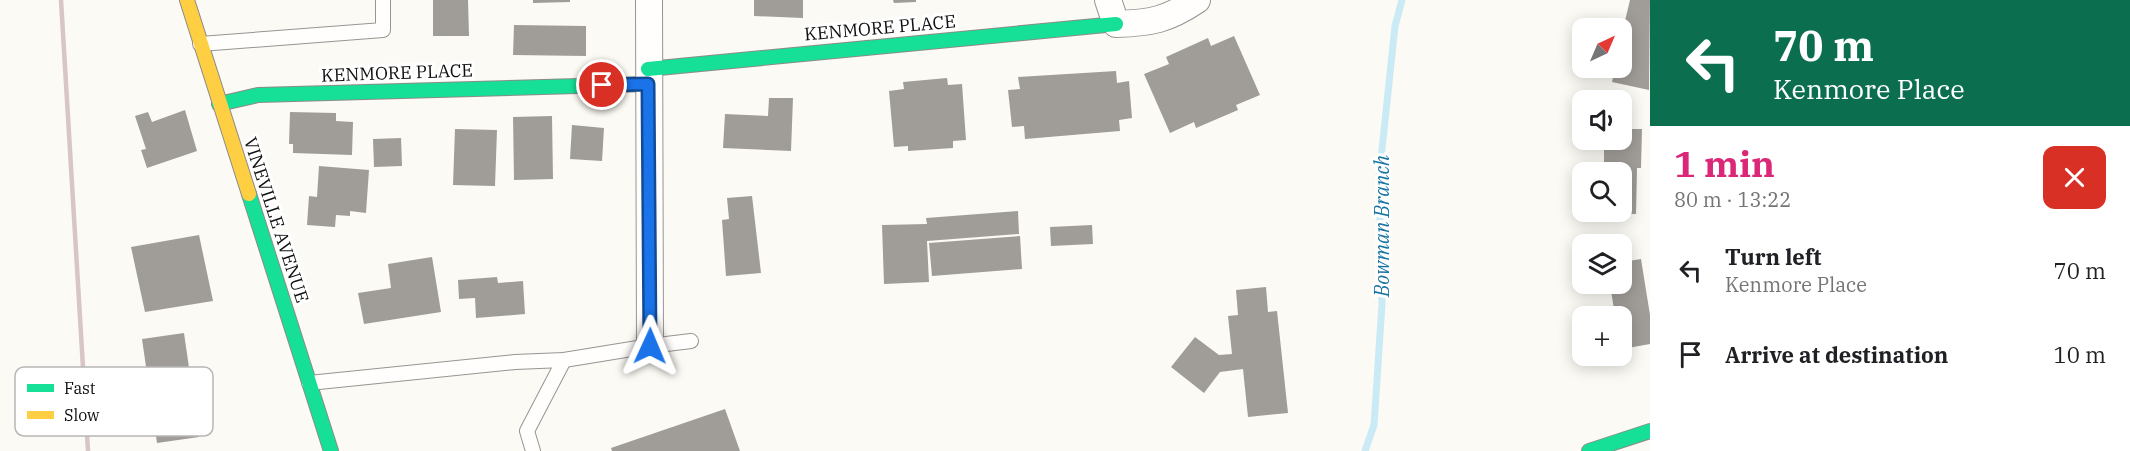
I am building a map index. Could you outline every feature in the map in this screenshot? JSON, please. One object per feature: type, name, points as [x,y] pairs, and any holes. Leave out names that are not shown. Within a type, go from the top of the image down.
[{"type":"street","name":"VINEVILLE AVENUE","points":[[187,0],[331,451]]},
{"type":"street","points":[[649,0],[650,346]]},
{"type":"street","points":[[1112,12],[1146,23],[1175,14],[1197,0]]},
{"type":"street","name":"KENMORE PLACE","points":[[219,104],[258,95],[648,76],[1112,12]]},
{"type":"street","points":[[1589,451],[1650,431]]},
{"type":"lane","points":[[200,44],[383,30],[382,0]]},
{"type":"lane","points":[[309,383],[514,362],[564,360],[691,341]]},
{"type":"lane","points":[[533,451],[527,431],[564,360]]},
{"type":"building","points":[[433,0],[468,0],[469,36],[433,36]]},
{"type":"building","points":[[533,0],[570,0],[570,2],[533,3]]},
{"type":"building","points":[[754,0],[803,0],[803,18],[754,16]]},
{"type":"building","points":[[893,0],[916,0],[916,2],[894,3]]},
{"type":"building","points":[[1630,0],[1650,0],[1649,90],[1612,82],[1613,78],[1632,78],[1632,18],[1626,18]]},
{"type":"building","points":[[514,25],[586,26],[586,56],[513,55]]},
{"type":"building","points":[[1234,36],[1260,95],[1236,105],[1238,110],[1196,128],[1194,122],[1170,133],[1144,74],[1169,64],[1166,57],[1208,38],[1211,46]]},
{"type":"building","points":[[1116,71],[1117,83],[1129,81],[1132,118],[1119,120],[1120,131],[1025,139],[1024,126],[1012,127],[1008,90],[1020,89],[1018,77]]},
{"type":"building","points":[[947,78],[948,85],[962,84],[966,140],[953,141],[953,148],[908,151],[908,146],[894,147],[889,91],[904,89],[903,82]]},
{"type":"building","points":[[769,98],[793,98],[791,151],[723,148],[725,114],[768,116]]},
{"type":"building","points":[[185,110],[197,151],[147,168],[141,150],[146,149],[135,116],[148,112],[152,122]]},
{"type":"building","points":[[290,112],[336,113],[336,121],[353,122],[352,155],[293,153],[293,144],[289,144]]},
{"type":"building","points":[[552,116],[553,179],[514,180],[513,117]]},
{"type":"building","points":[[572,125],[604,128],[602,161],[570,159]]},
{"type":"building","points":[[455,129],[497,130],[495,186],[453,185]]},
{"type":"building","points":[[1632,129],[1642,129],[1641,168],[1637,168],[1636,214],[1632,214],[1632,162],[1604,162],[1604,150],[1632,150]]},
{"type":"building","points":[[401,138],[402,166],[374,167],[373,139]]},
{"type":"building","points":[[319,166],[369,170],[366,213],[350,211],[350,216],[336,215],[335,227],[307,225],[309,196],[317,197]]},
{"type":"building","points":[[752,196],[761,273],[726,276],[722,220],[729,219],[727,198]]},
{"type":"building","points":[[1018,211],[1019,234],[927,241],[929,282],[884,284],[882,225],[927,224],[926,218]]},
{"type":"building","points":[[1092,225],[1093,244],[1051,246],[1050,227]]},
{"type":"building","points":[[199,235],[213,301],[145,312],[131,247]]},
{"type":"building","points":[[1020,236],[1022,269],[932,276],[929,243]]},
{"type":"building","points":[[432,257],[441,312],[364,324],[358,293],[391,288],[388,264]]},
{"type":"building","points":[[1641,259],[1650,315],[1650,344],[1632,347],[1632,306],[1613,306],[1612,294],[1632,294],[1632,260]]},
{"type":"building","points":[[497,277],[498,283],[523,281],[525,314],[476,318],[475,298],[459,299],[458,280]]},
{"type":"building","points":[[1266,287],[1268,312],[1277,311],[1288,413],[1248,417],[1243,369],[1220,372],[1204,393],[1171,367],[1195,337],[1219,355],[1232,354],[1228,316],[1238,315],[1236,290]]},
{"type":"building","points":[[184,333],[189,367],[146,367],[142,339]]},
{"type":"building","points":[[725,409],[740,451],[612,451],[611,448]]},
{"type":"building","points":[[156,436],[199,436],[199,437],[157,443]]},
{"type":"waterway","name":"Bowman Branch","points":[[1365,451],[1374,425],[1382,304],[1379,178],[1395,26],[1402,0]]},
{"type":"railway","points":[[61,0],[83,367]]},
{"type":"railway","points":[[87,436],[88,451]]},
{"type":"traffic: fast","points":[[648,69],[1116,24]]},
{"type":"traffic: fast","points":[[219,104],[258,95],[648,84]]},
{"type":"traffic: fast","points":[[249,194],[331,451]]},
{"type":"traffic: fast","points":[[1589,451],[1650,431]]},
{"type":"traffic: slow","points":[[187,0],[249,194]]},
{"type":"route","points":[[602,85],[648,84],[650,346]]}]
